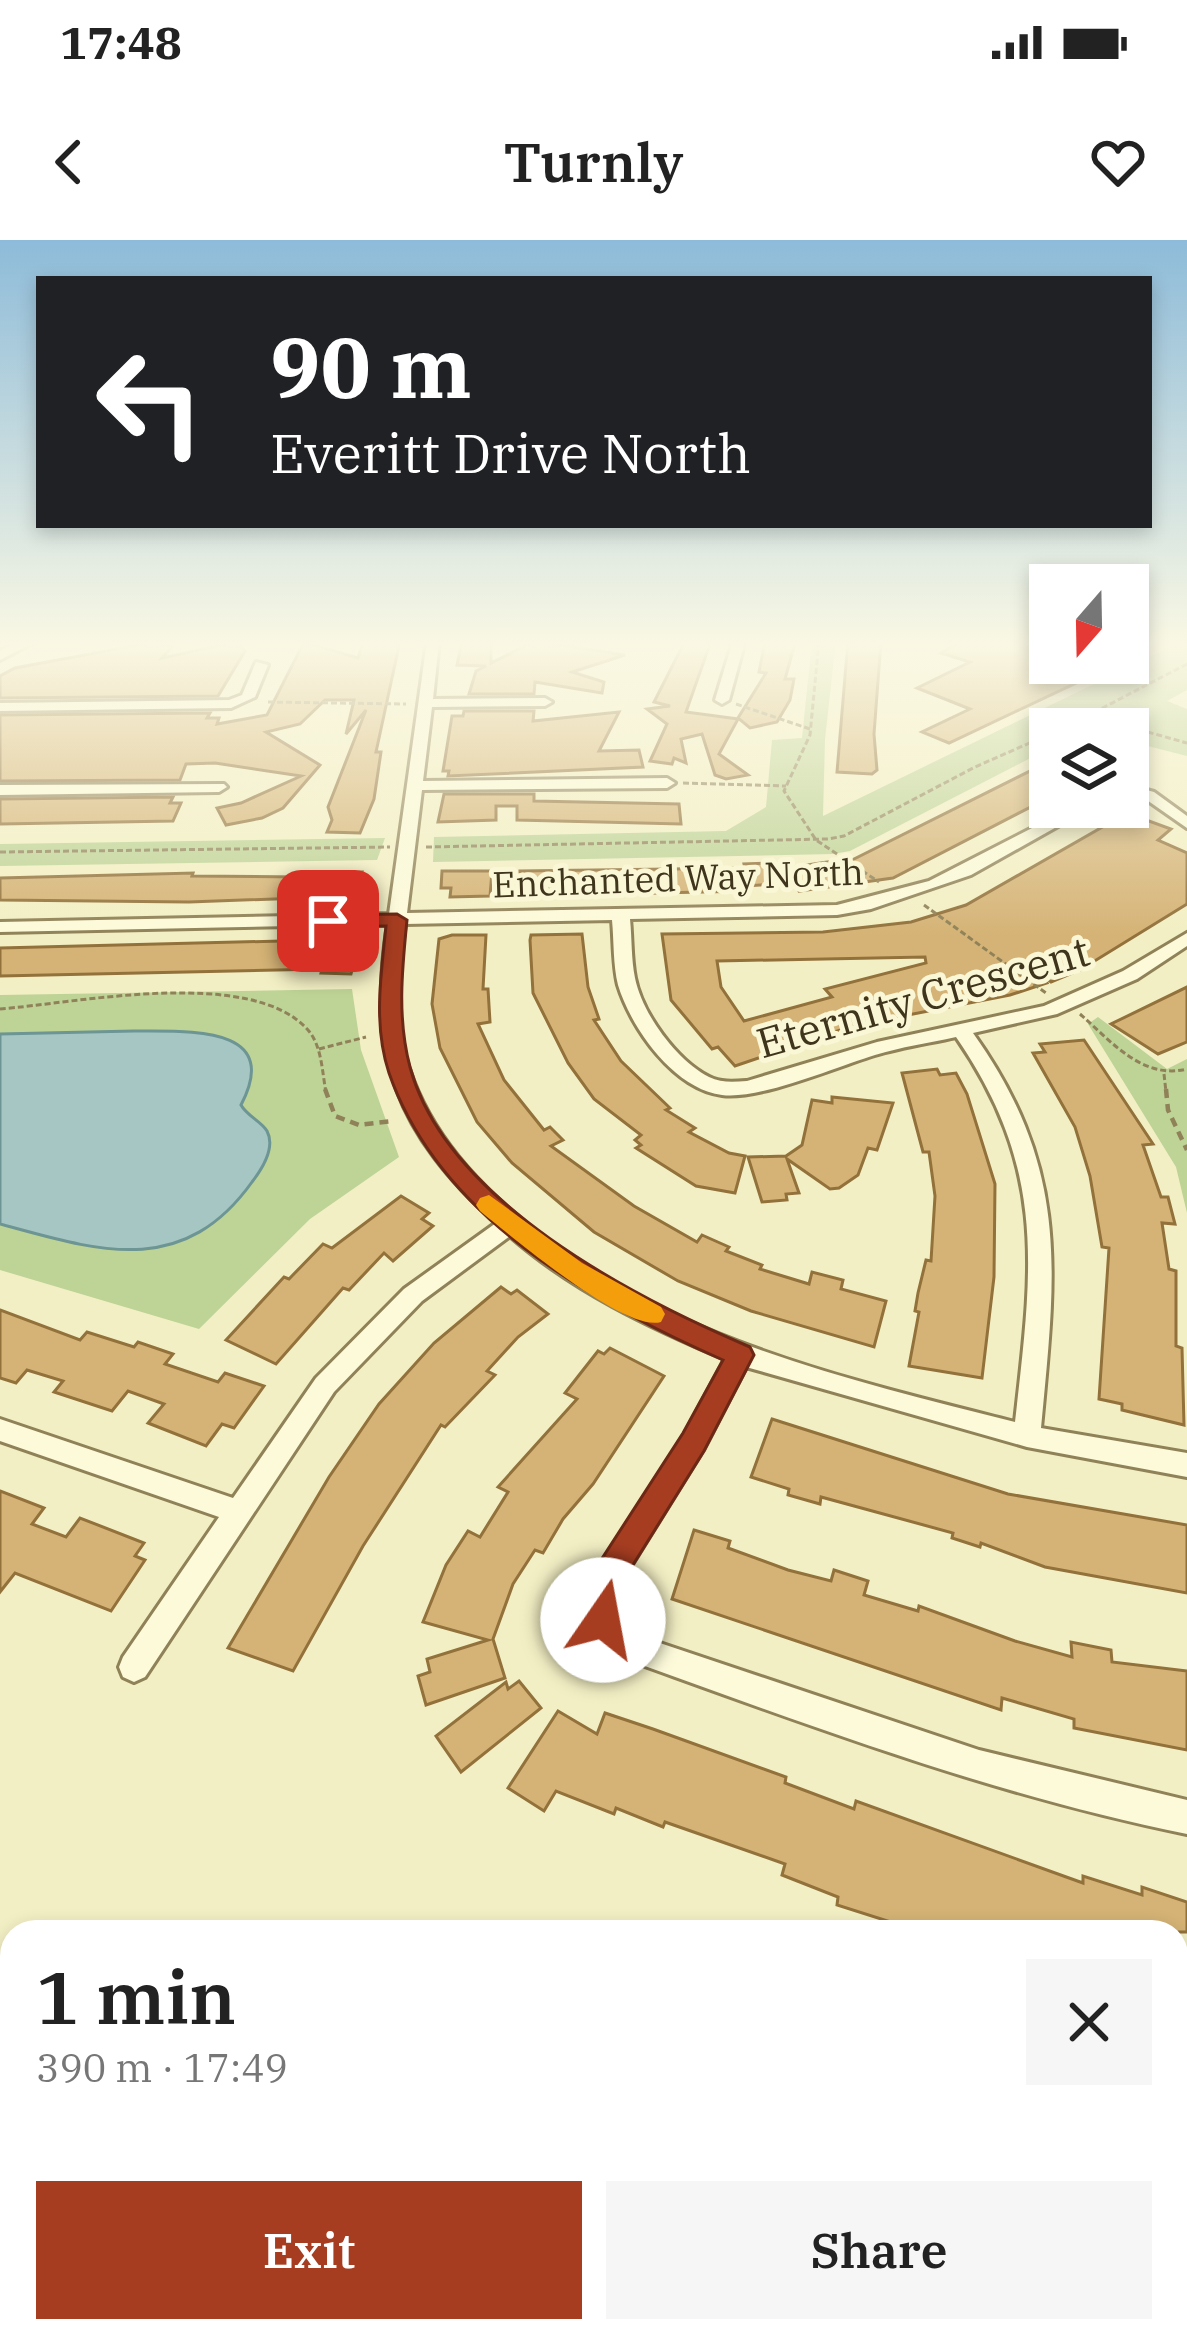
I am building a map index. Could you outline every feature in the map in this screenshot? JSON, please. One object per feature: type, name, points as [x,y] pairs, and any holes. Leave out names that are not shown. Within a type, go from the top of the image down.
[{"type":"street","points":[[421,739],[388,1001],[399,1069],[421,1118],[446,1156],[511,1224],[572,1270],[621,1299],[740,1355],[1027,1436],[1187,1465]]},
{"type":"street","points":[[414,786],[667,783]]},
{"type":"street","points":[[0,790],[219,787]]},
{"type":"street","points":[[1149,795],[1187,823]]},
{"type":"street","name":"Enchanted Way North","points":[[0,927],[810,912],[890,901],[967,873],[1047,828]]},
{"type":"street","name":"Eternity Crescent","points":[[621,917],[626,980],[646,1025],[698,1080],[712,1088],[740,1089],[877,1048],[963,1032],[1089,995],[1187,938]]},
{"type":"street","points":[[963,1032],[993,1072],[1014,1113],[1040,1208],[1042,1262],[1027,1436]]},
{"type":"street","name":"Eternity Crescent","points":[[740,1089],[746,1112]]},
{"type":"street","points":[[134,1666],[302,1414],[371,1334],[434,1277],[511,1224]]},
{"type":"street","points":[[740,1355],[694,1442],[602,1586],[599,1609],[616,1639],[961,1762],[1088,1797],[1187,1817]]},
{"type":"street","points":[[0,1430],[236,1511]]},
{"type":"path","points":[[806,739],[784,791],[816,840],[889,890]]},
{"type":"path","points":[[0,852],[816,840],[844,836],[1029,743]]},
{"type":"path","points":[[667,783],[786,786]]},
{"type":"path","points":[[920,901],[1054,999]]},
{"type":"path","points":[[0,1009],[99,1000],[247,999],[273,1005],[296,1017],[311,1033],[321,1084],[335,1116],[359,1125],[392,1121]]},
{"type":"path","points":[[1075,1011],[1146,1068],[1164,1074],[1187,1069]]},
{"type":"path","points":[[317,1049],[365,1036]]},
{"type":"path","points":[[1164,1074],[1168,1110],[1187,1150]]},
{"type":"green space","points":[[825,739],[823,816],[981,739],[1029,739],[1029,759],[850,851],[433,862],[434,837],[726,831],[766,807],[772,740]]},
{"type":"green space","points":[[1149,739],[1187,739],[1187,756],[1149,746]]},
{"type":"green space","points":[[385,838],[377,860],[0,866],[0,844]]},
{"type":"green space","points":[[352,989],[361,1050],[399,1157],[310,1219],[199,1329],[0,1270],[0,995]]},
{"type":"green space","points":[[1098,1017],[1167,1069],[1187,1059],[1187,1213],[1176,1167],[1088,1024]]},
{"type":"water","points":[[201,1033],[239,1046],[249,1059],[251,1078],[241,1105],[264,1127],[270,1144],[256,1177],[225,1213],[197,1234],[167,1245],[103,1248],[0,1224],[0,1034]]},
{"type":"building","points":[[0,739],[278,739],[320,765],[283,808],[226,825],[217,808],[241,803],[301,776],[215,763],[186,764],[180,780],[0,781]]},
{"type":"building","points":[[355,739],[379,739],[374,799],[360,833],[327,832],[332,820],[328,807]]},
{"type":"building","points":[[448,739],[605,739],[599,751],[639,750],[643,767],[448,776],[449,771],[443,771]]},
{"type":"building","points":[[660,739],[681,739],[686,763],[674,758],[672,764],[650,761]]},
{"type":"building","points":[[704,739],[727,739],[719,754],[748,775],[726,779],[715,775]]},
{"type":"building","points":[[840,739],[874,739],[877,770],[872,774],[837,772]]},
{"type":"building","points":[[1029,772],[1029,808],[893,878],[799,891],[787,868],[840,860],[844,864]]},
{"type":"building","points":[[444,794],[534,794],[534,801],[679,804],[681,824],[517,820],[517,806],[496,806],[496,820],[438,822]]},
{"type":"building","points":[[173,797],[170,803],[181,803],[173,821],[0,824],[0,799]]},
{"type":"building","points":[[1149,821],[1171,829],[1158,840],[1187,853],[1187,904],[1080,970],[1051,982],[1043,976],[1047,983],[1010,995],[852,1026],[735,1066],[718,1047],[712,1049],[671,1000],[662,934],[823,932],[911,922],[966,905],[1101,828],[1149,828]],"holes":[[[925,957],[926,963],[825,989],[832,997],[744,1021],[721,987],[717,961]]]},
{"type":"building","points":[[770,863],[777,884],[745,886],[747,891],[521,896],[520,871],[745,868],[744,864]]},
{"type":"building","points":[[442,871],[492,871],[490,896],[450,897],[451,888],[441,888]]},
{"type":"building","points":[[362,872],[357,896],[189,902],[0,900],[0,878],[193,873],[302,877]]},
{"type":"building","points":[[582,934],[588,987],[599,1019],[594,1020],[621,1061],[670,1108],[666,1110],[695,1128],[689,1132],[745,1156],[735,1193],[696,1186],[636,1148],[641,1145],[635,1140],[641,1135],[594,1099],[568,1063],[533,993],[530,940],[531,935]]},
{"type":"building","points":[[486,935],[483,989],[488,989],[490,1022],[478,1024],[504,1080],[544,1130],[550,1127],[563,1140],[551,1146],[634,1206],[697,1242],[702,1235],[762,1265],[760,1269],[809,1284],[812,1272],[843,1280],[841,1289],[886,1301],[874,1347],[751,1311],[678,1281],[594,1232],[512,1163],[477,1122],[440,1048],[432,1004],[439,939]]},
{"type":"building","points":[[344,942],[342,950],[357,951],[351,974],[321,973],[322,969],[0,976],[0,948]]},
{"type":"building","points":[[1187,987],[1187,1042],[1158,1054],[1111,1024]]},
{"type":"building","points":[[1084,1040],[1153,1144],[1143,1145],[1161,1197],[1168,1197],[1175,1224],[1162,1223],[1169,1269],[1176,1271],[1176,1346],[1182,1348],[1184,1425],[1122,1410],[1122,1404],[1099,1399],[1109,1248],[1102,1247],[1090,1176],[1075,1127],[1033,1053],[1045,1052],[1040,1044]]},
{"type":"building","points":[[937,1069],[940,1075],[956,1073],[967,1094],[995,1184],[994,1277],[982,1378],[909,1366],[918,1293],[926,1260],[931,1261],[935,1196],[929,1152],[923,1152],[902,1073]]},
{"type":"building","points":[[832,1097],[893,1103],[877,1150],[868,1148],[858,1175],[830,1189],[787,1159],[799,1193],[786,1194],[787,1200],[762,1202],[748,1157],[786,1156],[802,1145],[812,1100],[832,1103]]},
{"type":"building","points":[[401,1196],[429,1213],[422,1219],[433,1226],[393,1261],[384,1253],[349,1290],[343,1288],[276,1364],[226,1340],[284,1277],[289,1279],[323,1244],[332,1248]]},
{"type":"building","points":[[501,1287],[511,1294],[517,1290],[548,1314],[518,1337],[487,1371],[495,1375],[445,1427],[441,1425],[363,1546],[293,1671],[228,1648],[329,1477],[379,1404],[434,1343]]},
{"type":"building","points":[[0,1310],[80,1340],[87,1332],[134,1347],[138,1342],[173,1354],[165,1364],[218,1382],[225,1373],[264,1386],[234,1428],[222,1424],[206,1446],[148,1423],[164,1404],[128,1391],[112,1411],[54,1392],[63,1381],[27,1370],[16,1383],[0,1378]]},
{"type":"building","points":[[610,1348],[664,1376],[543,1553],[535,1550],[513,1584],[493,1639],[505,1678],[426,1705],[418,1676],[430,1672],[427,1659],[488,1640],[423,1622],[446,1565],[468,1531],[480,1537],[508,1492],[498,1487],[577,1399],[565,1393],[598,1351],[604,1354]]},
{"type":"building","points":[[772,1419],[1008,1494],[1187,1525],[1187,1593],[1045,1567],[981,1543],[980,1547],[952,1538],[953,1533],[821,1497],[820,1504],[788,1495],[789,1489],[751,1477]]},
{"type":"building","points":[[0,1491],[44,1508],[32,1524],[66,1537],[80,1518],[144,1543],[135,1556],[145,1560],[111,1611],[15,1573],[0,1592]]},
{"type":"building","points":[[694,1530],[730,1541],[728,1548],[788,1570],[831,1581],[834,1570],[868,1581],[864,1595],[918,1611],[919,1606],[1015,1641],[1072,1657],[1071,1642],[1111,1650],[1112,1662],[1187,1671],[1187,1750],[1074,1728],[1074,1719],[1002,1698],[1001,1710],[672,1599]]},
{"type":"building","points":[[519,1681],[541,1708],[461,1772],[436,1736],[506,1682],[508,1689]]},
{"type":"building","points":[[558,1711],[597,1734],[605,1713],[786,1777],[785,1783],[854,1809],[856,1801],[1083,1883],[1083,1876],[1142,1895],[1142,1887],[1187,1902],[1187,1920],[884,1920],[837,1905],[838,1897],[782,1875],[785,1864],[665,1822],[663,1827],[616,1808],[614,1814],[556,1791],[544,1811],[508,1788]]},
{"type":"slow traffic","points":[[489,1205],[572,1270],[651,1314]]},
{"type":"route","points":[[328,921],[397,920],[388,1001],[399,1069],[421,1118],[471,1187],[572,1270],[672,1326],[740,1355],[694,1442],[602,1586],[599,1609],[603,1620]]}]
